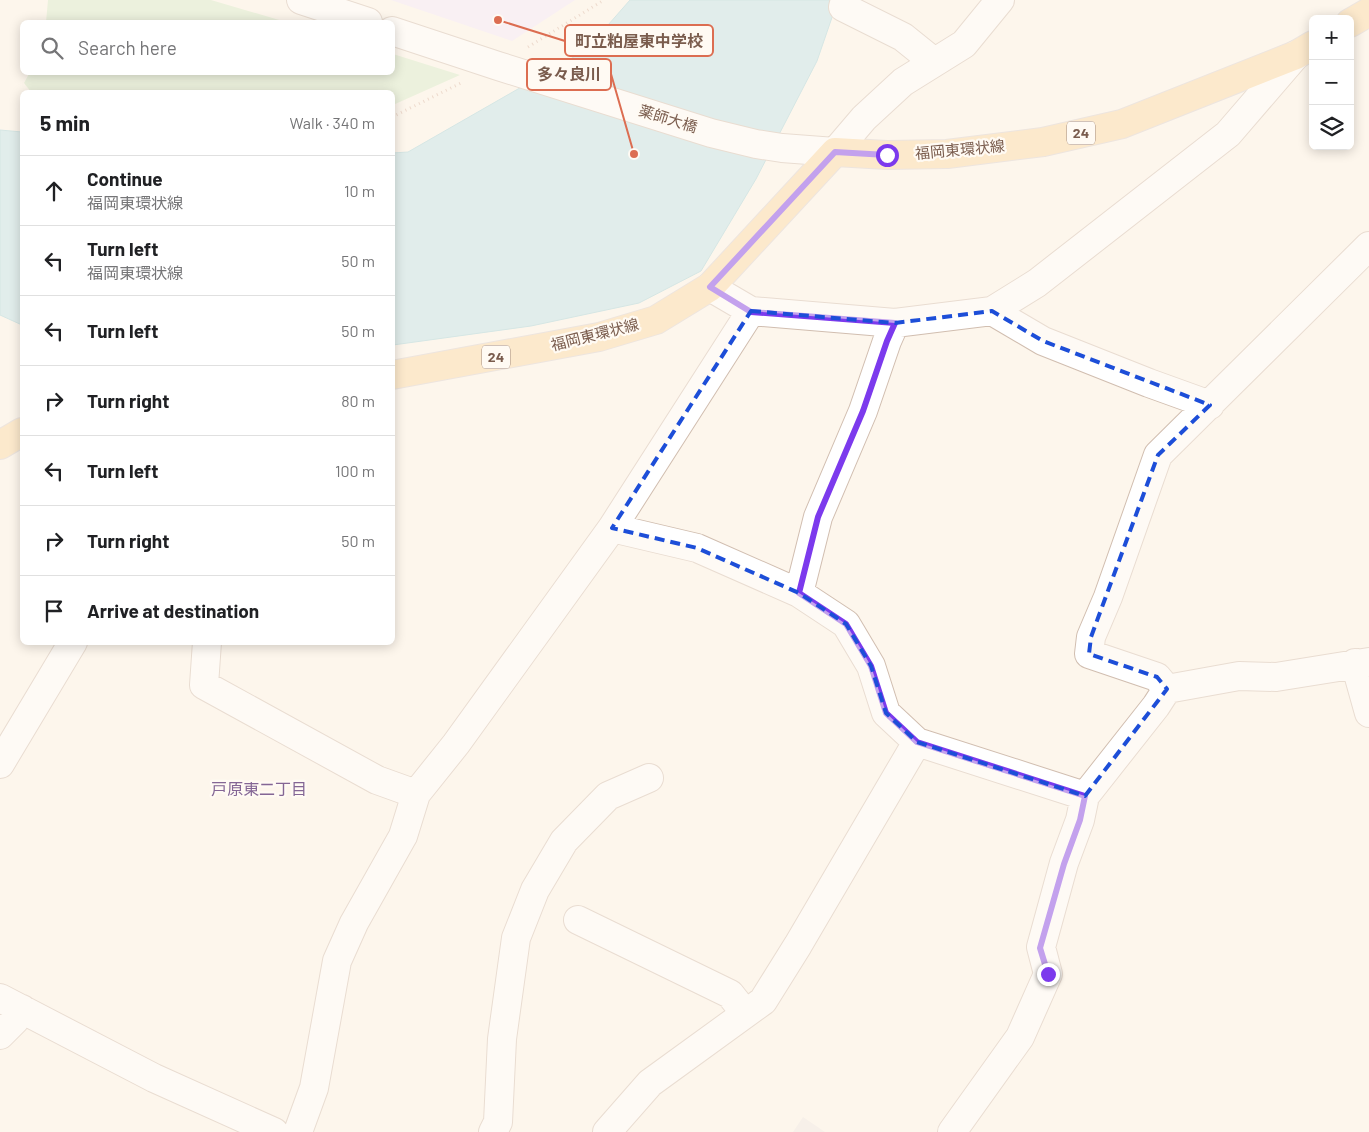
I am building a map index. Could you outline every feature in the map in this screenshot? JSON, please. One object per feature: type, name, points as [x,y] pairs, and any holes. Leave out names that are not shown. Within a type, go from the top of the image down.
[{"type":"main road","points":[[1354,21],[1369,12]]},
{"type":"main road","name":"福岡東環状線","points":[[395,374],[599,337],[656,320],[710,287],[835,152],[887,155],[947,154],[1043,142],[1122,124],[1304,50]]},
{"type":"main road","points":[[0,445],[20,433]]},
{"type":"street","points":[[301,0],[362,20]]},
{"type":"street","points":[[845,0],[843,6],[903,37],[934,62]]},
{"type":"street","points":[[835,152],[864,118],[903,82],[964,44],[1000,0]]},
{"type":"street","name":"薬師大橋","points":[[395,32],[711,133],[782,148],[835,152]]},
{"type":"street","points":[[710,287],[751,312],[895,323],[992,311],[1037,283],[1228,134],[1304,50]]},
{"type":"street","points":[[1166,690],[1157,677],[1089,654],[1091,636],[1108,597],[1158,455],[1369,246]]},
{"type":"street","points":[[992,311],[1043,341],[1149,384],[1210,405]]},
{"type":"street","points":[[298,1132],[314,1088],[337,961],[354,923],[403,836],[416,794],[456,744],[612,528],[751,312]]},
{"type":"street","points":[[799,593],[818,517],[863,411],[895,323]]},
{"type":"street","points":[[612,528],[697,548],[799,593],[846,624],[871,666],[886,713],[917,742],[1085,796]]},
{"type":"street","points":[[0,764],[71,645]]},
{"type":"street","points":[[206,645],[204,684],[377,780],[416,794]]},
{"type":"street","points":[[952,1132],[1020,1037],[1048,974],[1040,948],[1064,864],[1080,820],[1085,796],[1156,706],[1166,690],[1239,676],[1276,677],[1362,662],[1369,713]]},
{"type":"street","points":[[607,1132],[650,1083],[745,1013],[763,1002],[917,742]]},
{"type":"street","points":[[493,1132],[498,1122],[502,1039],[516,938],[535,890],[564,841],[608,796],[649,778]]},
{"type":"street","points":[[578,920],[730,994],[745,1013]]},
{"type":"street","points":[[0,1036],[15,1020],[11,1003]]},
{"type":"street","points":[[11,1003],[154,1078],[274,1132]]},
{"type":"path","points":[[395,115],[441,91],[498,66],[604,0]]},
{"type":"highlighted area","points":[[751,311],[895,323],[992,311],[1043,341],[1210,405],[1158,455],[1091,637],[1089,654],[1157,677],[1167,689],[1085,796],[917,742],[886,713],[871,666],[846,624],[799,593],[697,548],[612,528]]},
{"type":"shaded area","points":[[391,0],[575,0],[512,41]]},
{"type":"shaded area","points":[[803,1117],[825,1132],[793,1132]]},
{"type":"green space","points":[[48,0],[211,0],[279,20],[46,20]]},
{"type":"green space","points":[[395,55],[460,75],[395,104],[395,90],[29,90],[24,83],[28,75],[395,75]]},
{"type":"water","points":[[630,0],[838,0],[817,61],[756,179],[701,271],[639,303],[531,326],[395,345],[395,153],[408,152],[586,50]]},
{"type":"water","points":[[0,130],[20,132],[20,324],[0,315]]},
{"type":"place","name":"町立粕屋東中学校","points":[[498,20]]},
{"type":"place","name":"多々良川","points":[[634,154]]},
{"type":"district","name":"戸原東二丁目","points":[[259,789]]},
{"type":"route","points":[[887,155],[835,152],[710,287],[751,312],[895,323],[863,411],[818,517],[799,593],[846,624],[871,666],[886,713],[917,742],[1085,796],[1080,820],[1064,864],[1040,948],[1048,974]]}]
